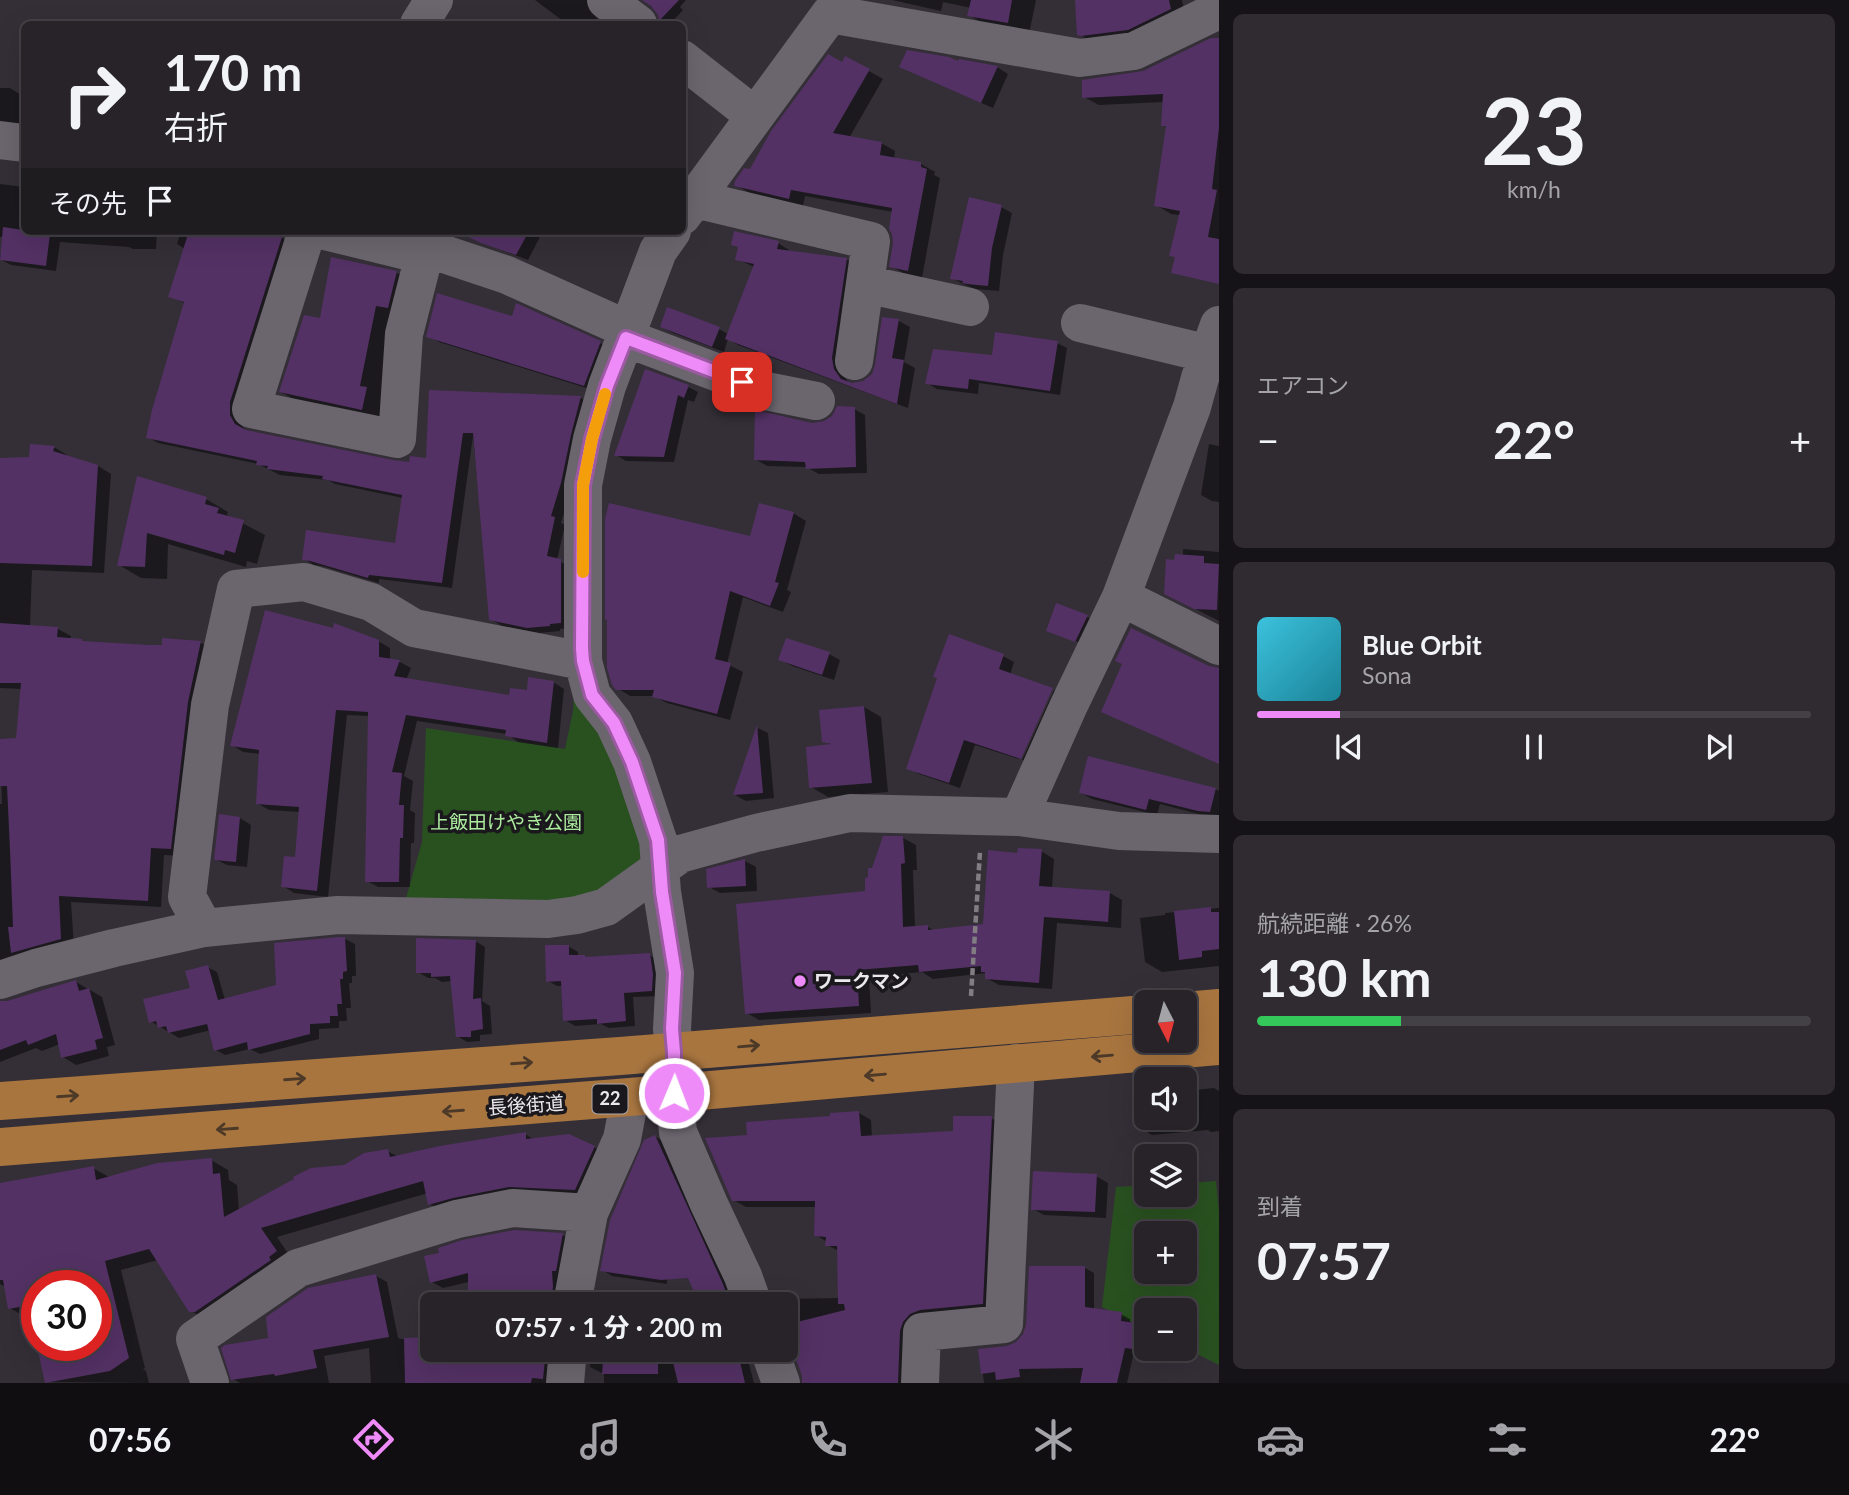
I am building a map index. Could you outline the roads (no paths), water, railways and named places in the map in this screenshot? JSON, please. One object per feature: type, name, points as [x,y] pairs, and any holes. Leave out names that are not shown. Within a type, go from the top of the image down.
[{"type":"main road","points":[[1197,1010],[1219,1008]]},
{"type":"main road","name":"22","points":[[0,1101],[674,1052],[1134,1015]]},
{"type":"main road","name":"長後街道","points":[[0,1146],[630,1097],[1219,1046]]},
{"type":"street","points":[[421,21],[435,0]]},
{"type":"street","points":[[606,0],[634,21]]},
{"type":"street","points":[[855,361],[871,241],[689,207],[830,14],[1080,58],[1134,51],[1219,10]]},
{"type":"street","points":[[686,62],[755,116]]},
{"type":"street","points":[[0,140],[21,143]]},
{"type":"street","points":[[306,235],[251,409],[397,439],[404,334],[426,248]]},
{"type":"street","points":[[669,235],[658,251],[607,386],[592,439],[583,485],[583,661],[592,695],[614,723],[632,762],[658,840],[662,892],[675,973],[672,1029],[678,1132],[749,1292]]},
{"type":"street","points":[[367,236],[407,251],[426,248],[507,275],[627,334],[766,391],[816,401]]},
{"type":"street","points":[[865,285],[971,307]]},
{"type":"street","points":[[1001,816],[1069,705],[1121,597],[1212,359],[1079,324]]},
{"type":"street","points":[[204,928],[187,897],[210,705],[236,589],[304,582],[371,602],[414,628],[583,661]]},
{"type":"street","points":[[1121,597],[1219,646]]},
{"type":"street","points":[[0,980],[36,968],[204,928],[338,915],[548,919],[577,915],[606,906],[680,854],[756,833],[850,813],[1001,816],[1119,831],[1219,834]]},
{"type":"street","points":[[920,1383],[922,1332],[1004,1324],[1016,1063]]},
{"type":"street","points":[[574,1292],[589,1213],[622,1139],[630,1097]]},
{"type":"street","points":[[210,1383],[195,1339],[298,1268],[457,1219],[501,1210],[513,1208],[589,1213]]},
{"type":"street","points":[[565,1383],[567,1362]]},
{"type":"street","points":[[774,1362],[781,1383]]},
{"type":"place","name":"ワークマン","points":[[800,981]]},
{"type":"park label","name":"上飯田けやき公園","points":[[506,822]]}]
